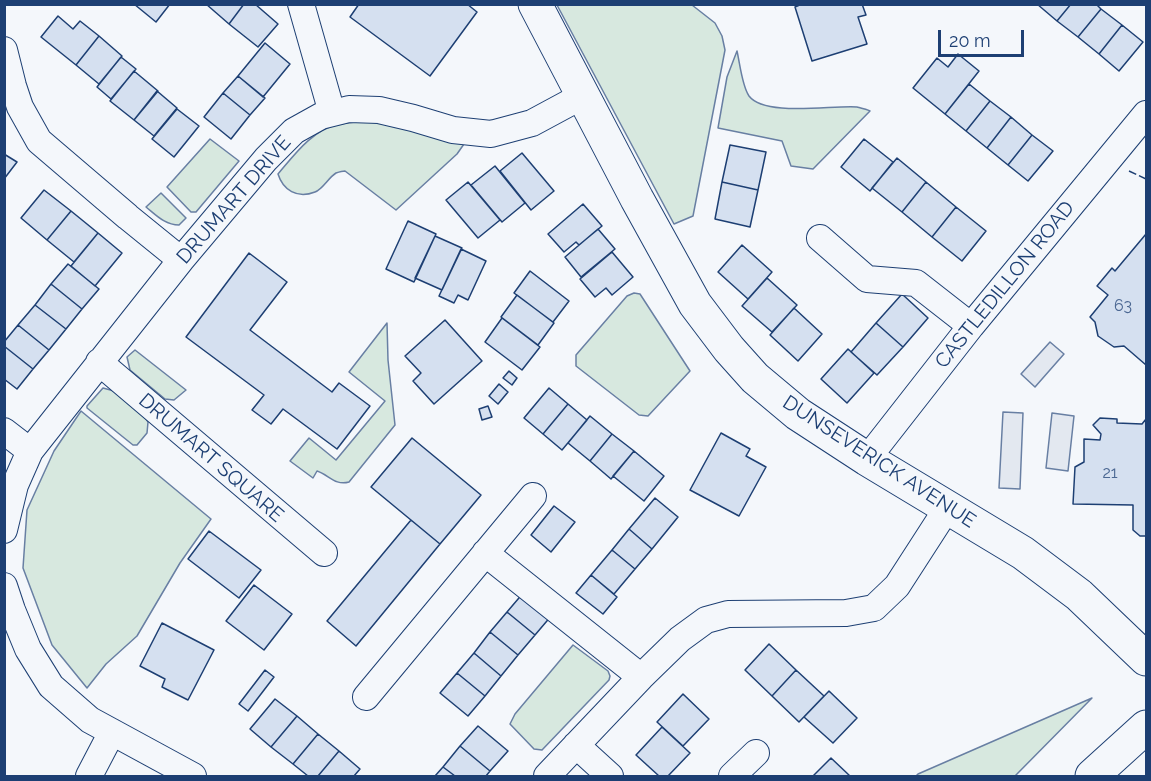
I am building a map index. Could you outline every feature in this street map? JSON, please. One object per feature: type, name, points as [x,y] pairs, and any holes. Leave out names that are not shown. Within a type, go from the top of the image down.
[{"type":"main road","name":"DUNSEVERICK AVENUE","points":[[535,4],[695,304],[729,349],[755,378],[798,414],[867,459],[1023,552],[1079,595],[1146,659]]},
{"type":"main road","points":[[1092,777],[1146,727]]},
{"type":"street","points":[[301,4],[332,113]]},
{"type":"street","points":[[4,50],[9,87],[39,141],[181,260]]},
{"type":"street","name":"DRUMART DRIVE","points":[[4,530],[15,486],[30,452],[181,260],[266,159],[294,131],[321,116],[349,109],[379,110],[453,130],[491,134],[532,123],[584,95]]},
{"type":"street","name":"CASTLEDILLON ROAD","points":[[867,459],[970,326],[1146,114]]},
{"type":"street","points":[[820,238],[867,279],[916,284],[970,326]]},
{"type":"street","name":"DRUMART SQUARE","points":[[99,362],[324,554]]},
{"type":"street","points":[[4,431],[30,452]]},
{"type":"street","points":[[366,697],[533,496]]},
{"type":"street","points":[[547,777],[641,677],[680,639],[706,620],[728,614],[846,613],[874,608],[897,586],[948,507]]},
{"type":"street","points":[[485,553],[641,677]]},
{"type":"street","points":[[4,586],[28,649],[51,686],[90,720],[193,777]]},
{"type":"street","points":[[89,777],[112,732]]},
{"type":"street","points":[[576,745],[610,777]]},
{"type":"street","points":[[732,777],[756,753]]},
{"type":"shaded area","points":[[557,5],[692,5],[715,23],[722,36],[725,50],[693,216],[674,224]]},
{"type":"shaded area","points":[[737,51],[747,92],[757,102],[784,108],[857,107],[870,111],[813,169],[791,166],[782,141],[718,128],[727,77]]},
{"type":"shaded area","points":[[363,121],[396,125],[464,144],[457,154],[396,210],[345,171],[336,173],[318,191],[308,194],[297,194],[283,185],[278,174],[312,137],[329,127]]},
{"type":"shaded area","points":[[210,139],[239,161],[196,212],[191,212],[167,187]]},
{"type":"shaded area","points":[[161,193],[186,218],[179,225],[165,221],[146,207]]},
{"type":"shaded area","points":[[634,293],[640,294],[690,371],[648,416],[639,415],[576,366],[576,355],[627,296]]},
{"type":"shaded area","points":[[387,323],[388,360],[395,425],[349,482],[340,483],[317,471],[313,478],[290,461],[309,438],[336,460],[385,401],[349,372]]},
{"type":"shaded area","points":[[1050,342],[1064,354],[1035,387],[1021,374]]},
{"type":"shaded area","points":[[135,350],[186,390],[174,400],[165,399],[130,370],[127,357]]},
{"type":"shaded area","points":[[103,388],[125,396],[139,409],[148,422],[147,433],[137,445],[133,445],[87,408]]},
{"type":"shaded area","points":[[81,411],[211,519],[180,563],[137,636],[106,664],[87,688],[52,645],[23,568],[27,510],[54,451]]},
{"type":"shaded area","points":[[1003,412],[1023,413],[1020,489],[999,488]]},
{"type":"shaded area","points":[[1052,413],[1074,416],[1068,471],[1046,468]]},
{"type":"shaded area","points":[[573,645],[608,671],[609,680],[542,750],[534,749],[510,724],[515,714]]},
{"type":"shaded area","points":[[1092,698],[1015,776],[916,776],[918,774]]},
{"type":"building","points":[[134,4],[170,4],[156,22]]},
{"type":"building","points":[[206,4],[244,4],[229,24]]},
{"type":"building","points":[[244,4],[255,4],[278,24],[258,47],[229,24]]},
{"type":"building","points":[[359,4],[467,4],[477,12],[430,76],[350,17]]},
{"type":"building","points":[[802,4],[862,4],[866,15],[858,17],[867,44],[812,61],[795,7]]},
{"type":"building","points":[[1037,4],[1071,4],[1057,21]]},
{"type":"building","points":[[1071,4],[1096,4],[1101,9],[1078,37],[1057,21]]},
{"type":"building","points":[[1101,9],[1122,25],[1099,54],[1078,37]]},
{"type":"building","points":[[58,16],[73,29],[80,21],[99,36],[76,65],[41,37]]},
{"type":"building","points":[[1122,25],[1143,42],[1119,71],[1099,54]]},
{"type":"building","points":[[99,36],[122,56],[99,84],[76,65]]},
{"type":"building","points":[[265,43],[290,64],[263,97],[238,76]]},
{"type":"building","points":[[958,54],[979,71],[945,114],[913,88],[937,58],[948,67]]},
{"type":"building","points":[[121,57],[136,69],[111,99],[97,87]]},
{"type":"building","points":[[134,71],[158,91],[134,120],[110,101]]},
{"type":"building","points":[[238,76],[265,98],[250,115],[223,93]]},
{"type":"building","points":[[969,84],[990,101],[966,131],[945,114]]},
{"type":"building","points":[[157,91],[177,108],[154,136],[134,120]]},
{"type":"building","points":[[223,93],[250,115],[231,139],[204,117]]},
{"type":"building","points":[[990,101],[1011,117],[987,148],[966,131]]},
{"type":"building","points":[[177,109],[199,126],[174,157],[152,139]]},
{"type":"building","points":[[1011,117],[1032,135],[1008,165],[987,148]]},
{"type":"building","points":[[1032,135],[1053,151],[1028,181],[1008,165]]},
{"type":"building","points":[[864,139],[893,162],[870,191],[841,167]]},
{"type":"building","points":[[730,145],[766,152],[758,190],[722,182]]},
{"type":"building","points":[[522,153],[554,191],[531,210],[500,171]]},
{"type":"building","points":[[4,154],[17,162],[4,179]]},
{"type":"building","points":[[897,158],[926,182],[902,212],[872,188]]},
{"type":"building","points":[[495,166],[525,203],[502,222],[471,185]]},
{"type":"building","points":[[468,182],[500,220],[478,238],[446,200]]},
{"type":"building","points":[[722,182],[758,190],[750,227],[715,219]]},
{"type":"building","points":[[926,182],[956,207],[932,237],[902,212]]},
{"type":"building","points":[[44,190],[71,211],[47,240],[21,218]]},
{"type":"building","points":[[583,204],[602,226],[579,245],[576,242],[564,252],[548,234]]},
{"type":"building","points":[[956,207],[986,231],[962,261],[932,237]]},
{"type":"building","points":[[71,211],[98,233],[74,262],[47,240]]},
{"type":"building","points":[[408,221],[436,234],[414,282],[386,269]]},
{"type":"building","points":[[598,229],[615,249],[581,277],[565,257]]},
{"type":"building","points":[[98,233],[122,253],[95,286],[71,266]]},
{"type":"building","points":[[1146,234],[1146,365],[1124,346],[1114,347],[1098,336],[1095,322],[1090,317],[1108,295],[1097,286],[1112,268],[1115,271]]},
{"type":"building","points":[[435,236],[462,248],[442,290],[415,278]]},
{"type":"building","points":[[742,245],[772,272],[748,299],[718,272]]},
{"type":"building","points":[[461,249],[486,261],[468,300],[458,295],[454,303],[439,296]]},
{"type":"building","points":[[612,252],[633,277],[612,295],[606,288],[595,297],[580,279]]},
{"type":"building","points":[[249,253],[287,282],[250,330],[332,392],[339,383],[370,406],[337,449],[283,409],[271,424],[252,410],[264,395],[186,337]]},
{"type":"building","points":[[68,264],[99,289],[82,309],[51,284]]},
{"type":"building","points":[[530,271],[569,301],[553,322],[514,293]]},
{"type":"building","points":[[767,278],[797,305],[772,332],[742,306]]},
{"type":"building","points":[[51,284],[82,309],[66,329],[35,305]]},
{"type":"building","points":[[902,294],[928,318],[903,347],[876,323]]},
{"type":"building","points":[[517,295],[554,323],[538,345],[501,317]]},
{"type":"building","points":[[35,305],[66,329],[49,350],[18,325]]},
{"type":"building","points":[[794,308],[822,334],[798,361],[770,335]]},
{"type":"building","points":[[502,318],[540,347],[522,370],[485,342]]},
{"type":"building","points":[[445,320],[482,361],[434,404],[413,381],[421,373],[405,356]]},
{"type":"building","points":[[876,323],[903,347],[877,375],[851,352]]},
{"type":"building","points":[[18,325],[49,350],[33,369],[4,346],[4,342]]},
{"type":"building","points":[[4,346],[33,369],[17,389],[4,379]]},
{"type":"building","points":[[848,349],[874,373],[847,403],[821,379]]},
{"type":"building","points":[[509,371],[517,378],[512,385],[503,378]]},
{"type":"building","points":[[499,384],[508,392],[498,404],[489,396]]},
{"type":"building","points":[[549,388],[568,404],[543,434],[524,418]]},
{"type":"building","points":[[568,404],[587,420],[562,450],[543,434]]},
{"type":"building","points":[[488,406],[492,417],[482,420],[479,409]]},
{"type":"building","points":[[590,416],[612,434],[590,461],[568,443]]},
{"type":"building","points":[[1100,418],[1117,419],[1117,423],[1142,424],[1146,419],[1146,536],[1140,536],[1133,530],[1133,505],[1073,504],[1075,467],[1084,462],[1084,439],[1100,440],[1101,434],[1093,425]]},
{"type":"building","points":[[721,433],[750,449],[746,456],[766,467],[739,516],[690,490]]},
{"type":"building","points":[[612,434],[634,451],[611,479],[590,461]]},
{"type":"building","points":[[412,438],[481,495],[440,544],[371,487]]},
{"type":"building","points":[[634,451],[664,476],[644,501],[613,476]]},
{"type":"building","points":[[655,498],[678,517],[652,549],[629,529]]},
{"type":"building","points":[[554,506],[575,522],[551,552],[531,535]]},
{"type":"building","points":[[411,520],[440,544],[356,646],[327,621]]},
{"type":"building","points":[[629,529],[652,549],[635,569],[612,550]]},
{"type":"building","points":[[209,531],[261,570],[239,598],[188,559]]},
{"type":"building","points":[[612,550],[635,569],[614,594],[591,575]]},
{"type":"building","points":[[591,575],[617,597],[603,614],[576,593]]},
{"type":"building","points":[[254,585],[292,614],[264,650],[226,621]]},
{"type":"building","points":[[524,592],[552,615],[535,635],[507,612]]},
{"type":"building","points":[[507,612],[535,635],[518,655],[490,632]]},
{"type":"building","points":[[162,623],[214,650],[188,700],[162,687],[165,679],[140,666]]},
{"type":"building","points":[[490,632],[518,655],[501,676],[474,653]]},
{"type":"building","points":[[769,644],[796,670],[772,696],[745,670]]},
{"type":"building","points":[[474,653],[501,676],[485,696],[457,673]]},
{"type":"building","points":[[265,670],[274,677],[248,711],[239,704]]},
{"type":"building","points":[[796,670],[824,696],[799,722],[772,696]]},
{"type":"building","points":[[457,673],[485,696],[468,716],[440,693]]},
{"type":"building","points":[[829,691],[857,718],[833,743],[804,717]]},
{"type":"building","points":[[683,694],[709,719],[683,746],[657,722]]},
{"type":"building","points":[[275,699],[297,716],[271,747],[250,729]]},
{"type":"building","points":[[297,716],[318,734],[293,764],[271,747]]},
{"type":"building","points":[[478,726],[508,751],[490,771],[460,746]]},
{"type":"building","points":[[662,727],[690,753],[668,776],[659,776],[636,755]]},
{"type":"building","points":[[318,734],[339,751],[318,776],[308,776],[293,764]]},
{"type":"building","points":[[460,746],[490,771],[486,776],[455,776],[443,767]]},
{"type":"building","points":[[339,751],[360,769],[354,776],[318,776]]},
{"type":"building","points":[[831,758],[850,776],[813,776]]},
{"type":"building","points":[[443,767],[455,776],[435,776]]},
{"type":"fence","points":[[1129,171],[1146,179]]}]
